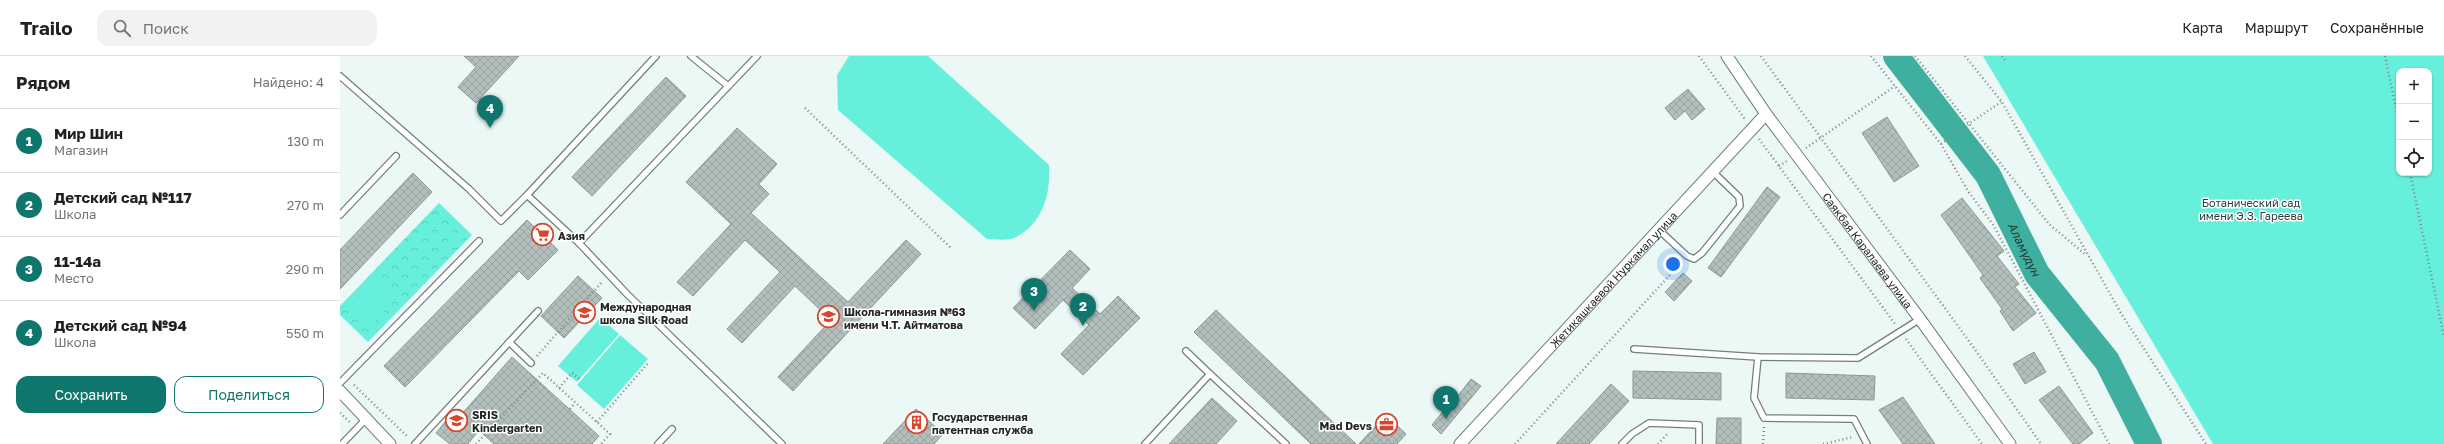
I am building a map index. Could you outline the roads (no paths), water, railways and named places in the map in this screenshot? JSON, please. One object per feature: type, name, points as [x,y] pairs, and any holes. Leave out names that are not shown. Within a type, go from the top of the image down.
[{"type":"street","name":"Саякбая Каралаева улица","points":[[1726,56],[1766,114],[1920,319],[2010,444]]},
{"type":"street","name":"Жетикашкаевой Нуркамал улица","points":[[1460,444],[1766,114]]},
{"type":"street","points":[[340,391],[365,420],[390,444]]},
{"type":"lane","points":[[340,76],[469,189],[501,221],[656,56]]},
{"type":"lane","points":[[691,56],[728,86]]},
{"type":"lane","points":[[578,243],[757,56]]},
{"type":"lane","points":[[340,215],[396,156]]},
{"type":"lane","points":[[1659,230],[1687,256],[1694,259],[1702,253],[1740,206],[1739,197],[1713,172]]},
{"type":"lane","points":[[527,195],[578,243],[627,294],[782,444]]},
{"type":"lane","points":[[340,384],[479,241]]},
{"type":"lane","points":[[415,444],[538,311]]},
{"type":"lane","points":[[1634,350],[1758,357],[1858,358],[1920,319]]},
{"type":"lane","points":[[509,342],[531,363]]},
{"type":"lane","points":[[1186,351],[1286,444]]},
{"type":"lane","points":[[1758,357],[1754,398],[1764,418],[1854,419],[1867,444]]},
{"type":"lane","points":[[1145,444],[1210,374]]},
{"type":"lane","points":[[342,444],[365,420]]},
{"type":"lane","points":[[1622,444],[1632,434],[1650,423],[1699,425],[1699,444]]},
{"type":"lane","points":[[658,444],[672,429]]},
{"type":"waterway","name":"Аламүдүн","points":[[1896,56],[1988,175],[2037,274],[2107,361],[2149,444]]},
{"type":"place","name":"Детский сад №94","points":[[490,128]]},
{"type":"place","name":"Азия","points":[[543,235]]},
{"type":"place","name":"11-14а","points":[[1034,311]]},
{"type":"place","name":"Международная школа Silk Road","points":[[585,312]]},
{"type":"place","name":"Школа-гимназия №63 имени Ч.Т. Айтматова","points":[[828,317]]},
{"type":"place","name":"Детский сад №117","points":[[1083,326]]},
{"type":"place","name":"Мир Шин","points":[[1446,419]]},
{"type":"place","name":"SRIS Kindergarten","points":[[457,420]]},
{"type":"place","name":"Государственная патентная служба","points":[[917,422]]},
{"type":"place","name":"Mad Devs","points":[[1387,425]]},
{"type":"park label","name":"Ботанический сад имени Э.З. Гареева","points":[[2251,208]]}]
